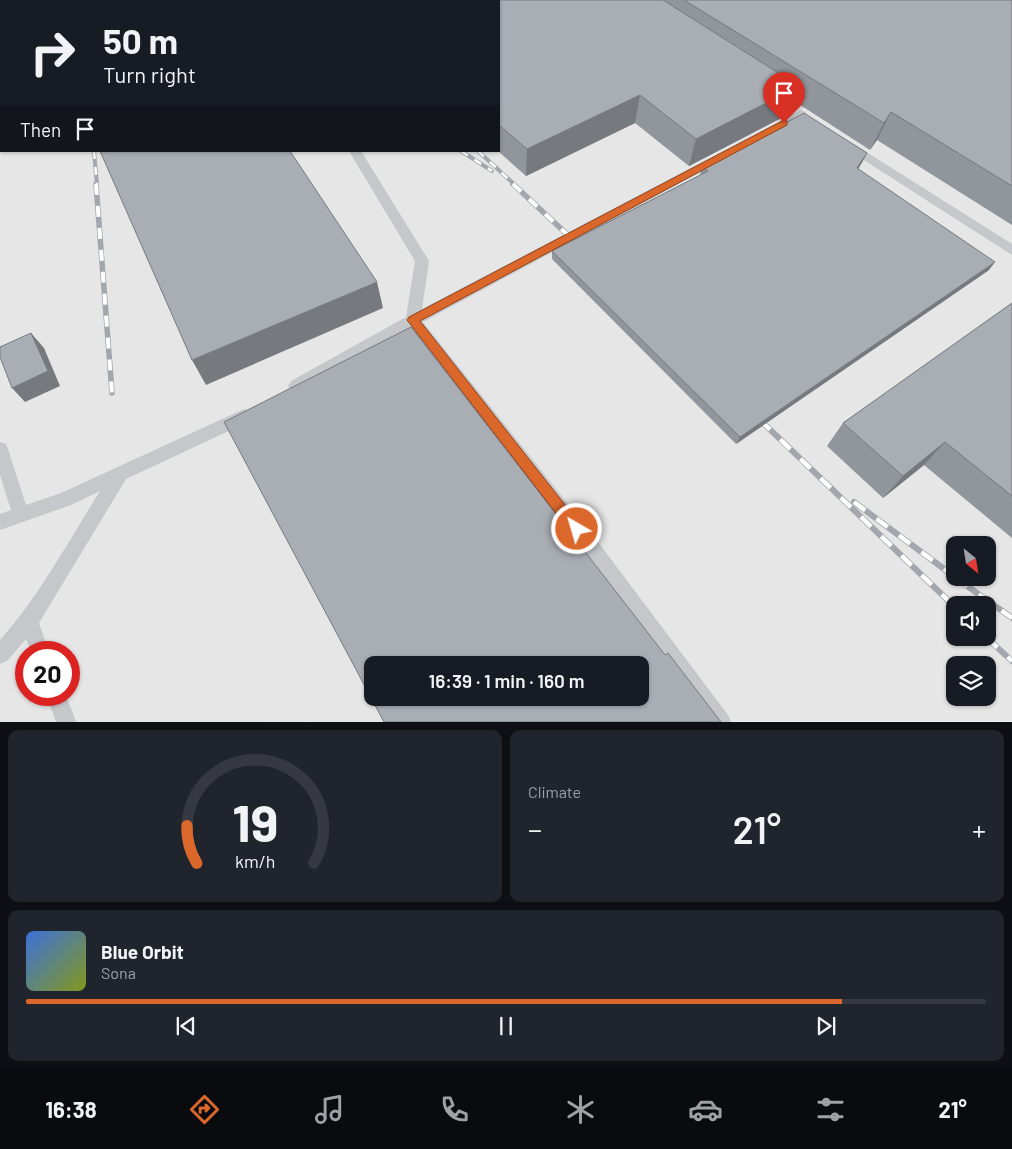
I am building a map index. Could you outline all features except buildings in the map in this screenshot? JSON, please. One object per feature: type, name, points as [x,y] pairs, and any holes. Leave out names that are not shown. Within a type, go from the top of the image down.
[{"type":"lane","points":[[285,393],[412,320],[801,114]]},
{"type":"lane","points":[[842,140],[1012,250]]},
{"type":"lane","points":[[356,152],[422,261],[412,320],[588,544],[721,722]]},
{"type":"lane","points":[[0,522],[65,499],[230,424],[253,411]]},
{"type":"lane","points":[[0,449],[21,515]]},
{"type":"lane","points":[[0,654],[28,622],[119,475]]},
{"type":"lane","points":[[28,622],[36,641]]},
{"type":"lane","points":[[60,706],[66,722]]},
{"type":"shaded area","points":[[500,0],[1012,0],[1012,721],[0,722],[0,152],[500,152]]},
{"type":"railway","points":[[94,152],[97,185]]},
{"type":"railway","points":[[463,152],[492,171]]},
{"type":"railway","points":[[479,152],[515,185]]},
{"type":"railway","points":[[96,184],[112,393]]},
{"type":"railway","points":[[513,184],[584,250]]},
{"type":"railway","points":[[755,415],[760,420]]},
{"type":"railway","points":[[760,420],[946,598]]},
{"type":"railway","points":[[854,502],[946,570]]},
{"type":"railway","points":[[967,586],[1012,618]]},
{"type":"railway","points":[[996,646],[1012,661]]},
{"type":"route","points":[[577,529],[412,320],[784,123]]}]
